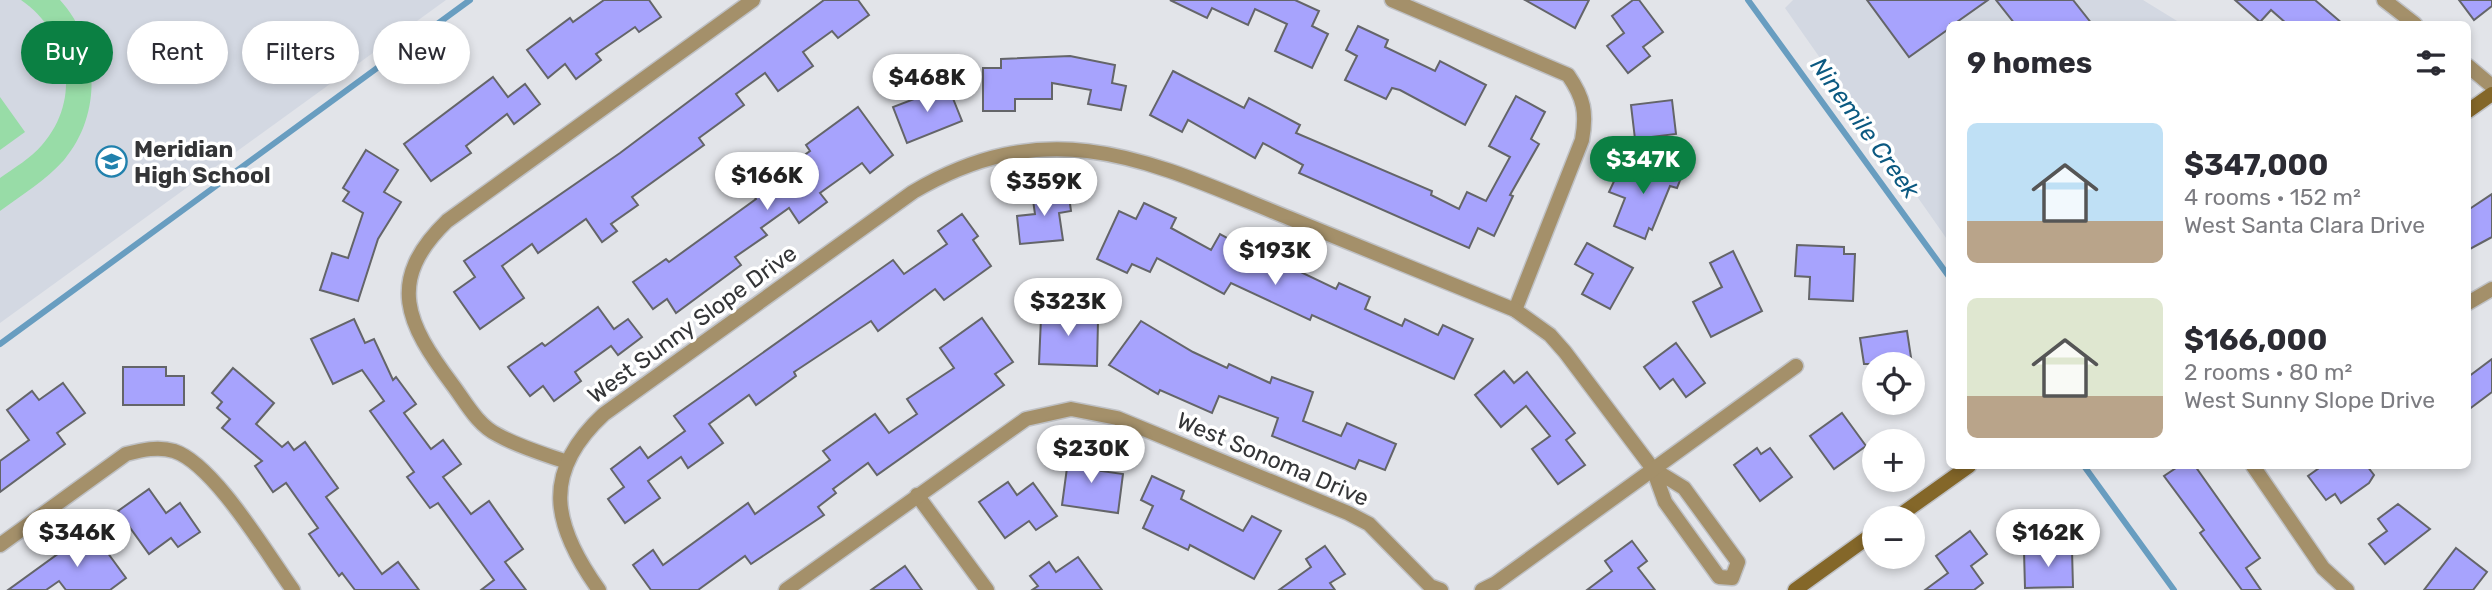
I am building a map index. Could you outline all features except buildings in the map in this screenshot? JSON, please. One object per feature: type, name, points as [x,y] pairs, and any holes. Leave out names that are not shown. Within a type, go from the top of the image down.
[{"type":"main road","points":[[2471,109],[2492,94]]},
{"type":"main road","points":[[1913,506],[1965,469]]},
{"type":"main road","points":[[1795,590],[1862,542]]},
{"type":"street","points":[[567,463],[496,435],[478,420],[426,349],[414,328],[409,306],[410,281],[416,259],[428,239],[447,221],[753,0]]},
{"type":"street","points":[[1392,0],[1569,75],[1582,94],[1587,117],[1582,140],[1515,310]]},
{"type":"street","points":[[2384,0],[2411,21]]},
{"type":"street","points":[[2471,68],[2492,86]]},
{"type":"street","name":"West Sunny Slope Drive","points":[[599,590],[579,562],[561,519],[560,495],[567,463],[586,430],[913,192],[956,169],[1025,151],[1073,148],[1145,161],[1515,310],[1549,335],[1565,352],[1653,469],[1665,502],[1719,577],[1732,578],[1742,590]]},
{"type":"street","points":[[2471,301],[2492,289]]},
{"type":"street","points":[[1482,590],[1496,583],[1796,366]]},
{"type":"street","name":"West Sonoma Drive","points":[[786,590],[1026,419],[1071,409],[1095,411],[1348,513],[1369,524],[1430,586],[1441,590]]},
{"type":"street","points":[[0,545],[126,454],[149,448],[173,450],[194,460],[211,477],[293,590]]},
{"type":"street","name":"West Sunny Slope Drive","points":[[1653,469],[1684,488],[1738,562],[1732,578]]},
{"type":"street","points":[[2255,469],[2323,568],[2347,590]]},
{"type":"street","points":[[918,495],[987,590]]},
{"type":"shaded area","name":"Meridian High School","points":[[0,0],[446,0],[417,21],[373,21],[373,53],[359,63],[359,21],[242,21],[242,84],[330,84],[0,323]]},
{"type":"shaded area","points":[[1793,0],[2143,0],[2177,21],[1946,21],[1946,238],[1785,8]]},
{"type":"green space","points":[[21,0],[60,0],[75,21],[43,21]]},
{"type":"green space","points":[[66,84],[92,84],[85,122],[77,142],[64,160],[42,181],[0,211],[0,178],[28,159],[42,145],[55,127],[63,108]]},
{"type":"green space","points":[[0,97],[25,132],[0,150]]},
{"type":"waterway","name":"Ninemile Creek","points":[[0,344],[470,0]]},
{"type":"waterway","name":"Ninemile Creek","points":[[1748,0],[1946,272]]},
{"type":"waterway","name":"Ninemile Creek","points":[[2086,469],[2174,590]]},
{"type":"place","name":"Meridian High School","points":[[111,162]]}]
